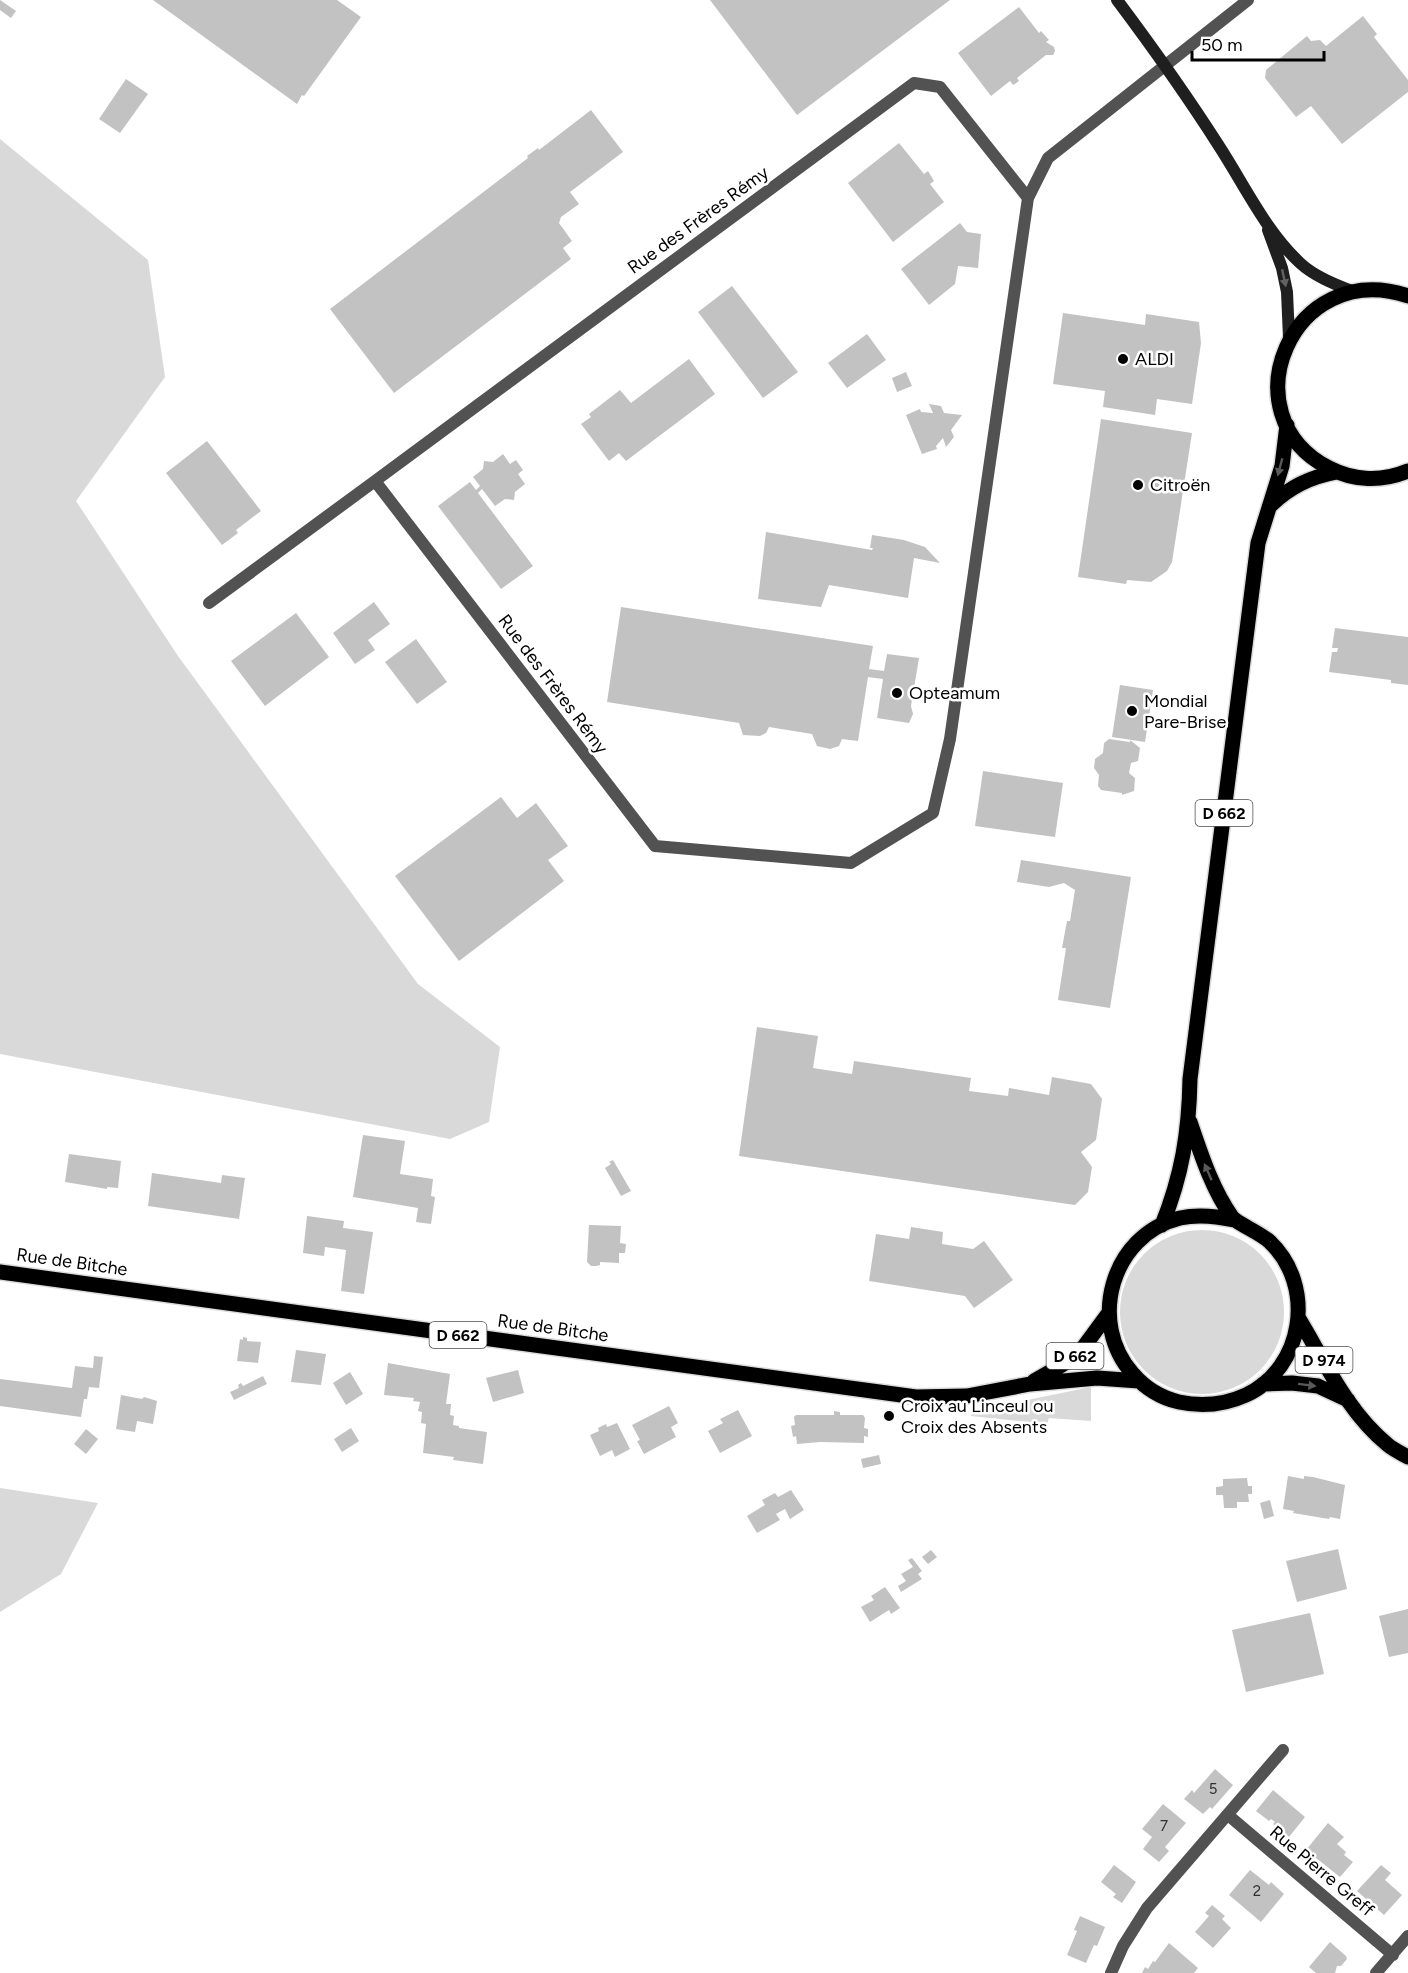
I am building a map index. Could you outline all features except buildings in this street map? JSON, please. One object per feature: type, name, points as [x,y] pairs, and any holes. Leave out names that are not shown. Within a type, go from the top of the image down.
[{"type":"main road","points":[[1404,476],[1376,479],[1356,478],[1322,464],[1296,440],[1287,425],[1281,408],[1278,381],[1282,355],[1289,339],[1301,322],[1316,308],[1352,291],[1372,289],[1393,291],[1408,296]]},
{"type":"main road","name":"D 662","points":[[1162,1225],[1175,1189],[1189,1120],[1190,1079],[1258,543],[1281,466],[1287,425]]},
{"type":"main road","points":[[1268,508],[1283,493],[1301,483],[1317,476],[1337,472]]},
{"type":"main road","name":"D 662","points":[[1189,1120],[1206,1168],[1234,1220]]},
{"type":"main road","points":[[1197,1216],[1216,1216],[1234,1220],[1253,1229],[1270,1242],[1283,1258],[1293,1277],[1298,1298],[1299,1319],[1295,1338],[1288,1355],[1277,1371],[1247,1395],[1229,1402],[1200,1405],[1172,1400],[1139,1381],[1126,1367],[1117,1350],[1108,1314],[1109,1296],[1114,1278],[1132,1247],[1162,1225],[1197,1216]]},
{"type":"main road","name":"Rue de Bitche","points":[[0,1272],[916,1397],[967,1396],[1030,1384]]},
{"type":"main road","name":"D 662","points":[[1030,1384],[1080,1352],[1108,1314]]},
{"type":"main road","name":"D 974","points":[[1299,1319],[1348,1400],[1389,1446],[1408,1457]]},
{"type":"main road","name":"D 662","points":[[1030,1384],[1096,1378],[1139,1381]]},
{"type":"main road","name":"D 974","points":[[1263,1384],[1292,1383],[1318,1386],[1348,1400]]},
{"type":"street","points":[[1117,0],[1165,64],[1221,148],[1265,223],[1282,268],[1287,292],[1289,339]]},
{"type":"street","name":"Rue des Frères Rémy","points":[[1028,198],[940,87],[914,83],[375,481],[655,846],[852,863],[933,813],[950,739],[1028,198],[1048,158],[1248,0]]},
{"type":"street","points":[[1265,223],[1300,263],[1314,273],[1352,291]]},
{"type":"street","points":[[209,603],[375,481]]},
{"type":"street","points":[[1111,1973],[1123,1946],[1147,1908],[1282,1750]]},
{"type":"street","name":"Rue Pierre Greff","points":[[1228,1815],[1393,1955]]},
{"type":"street","points":[[1376,1973],[1408,1936]]},
{"type":"shaded area","points":[[0,139],[148,260],[165,377],[76,501],[178,656],[418,984],[500,1047],[489,1122],[450,1139],[0,1054]]},
{"type":"shaded area","points":[[1202,1230],[1233,1236],[1260,1254],[1278,1281],[1284,1312],[1278,1343],[1260,1370],[1233,1388],[1202,1394],[1171,1388],[1144,1370],[1126,1343],[1120,1312],[1126,1281],[1144,1254],[1171,1236]]},
{"type":"shaded area","points":[[1091,1387],[1091,1421],[1049,1418],[1047,1424],[971,1416],[972,1411]]},
{"type":"shaded area","points":[[0,1488],[98,1503],[61,1574],[0,1612]]},
{"type":"place","name":"ALDI","points":[[1123,359]]},
{"type":"place","name":"Citroën","points":[[1138,485]]},
{"type":"place","name":"Opteamum","points":[[897,693]]},
{"type":"place","name":"Mondial Pare-Brise","points":[[1132,711]]},
{"type":"place","name":"Croix au Linceul ou Croix des Absents","points":[[889,1416]]}]
